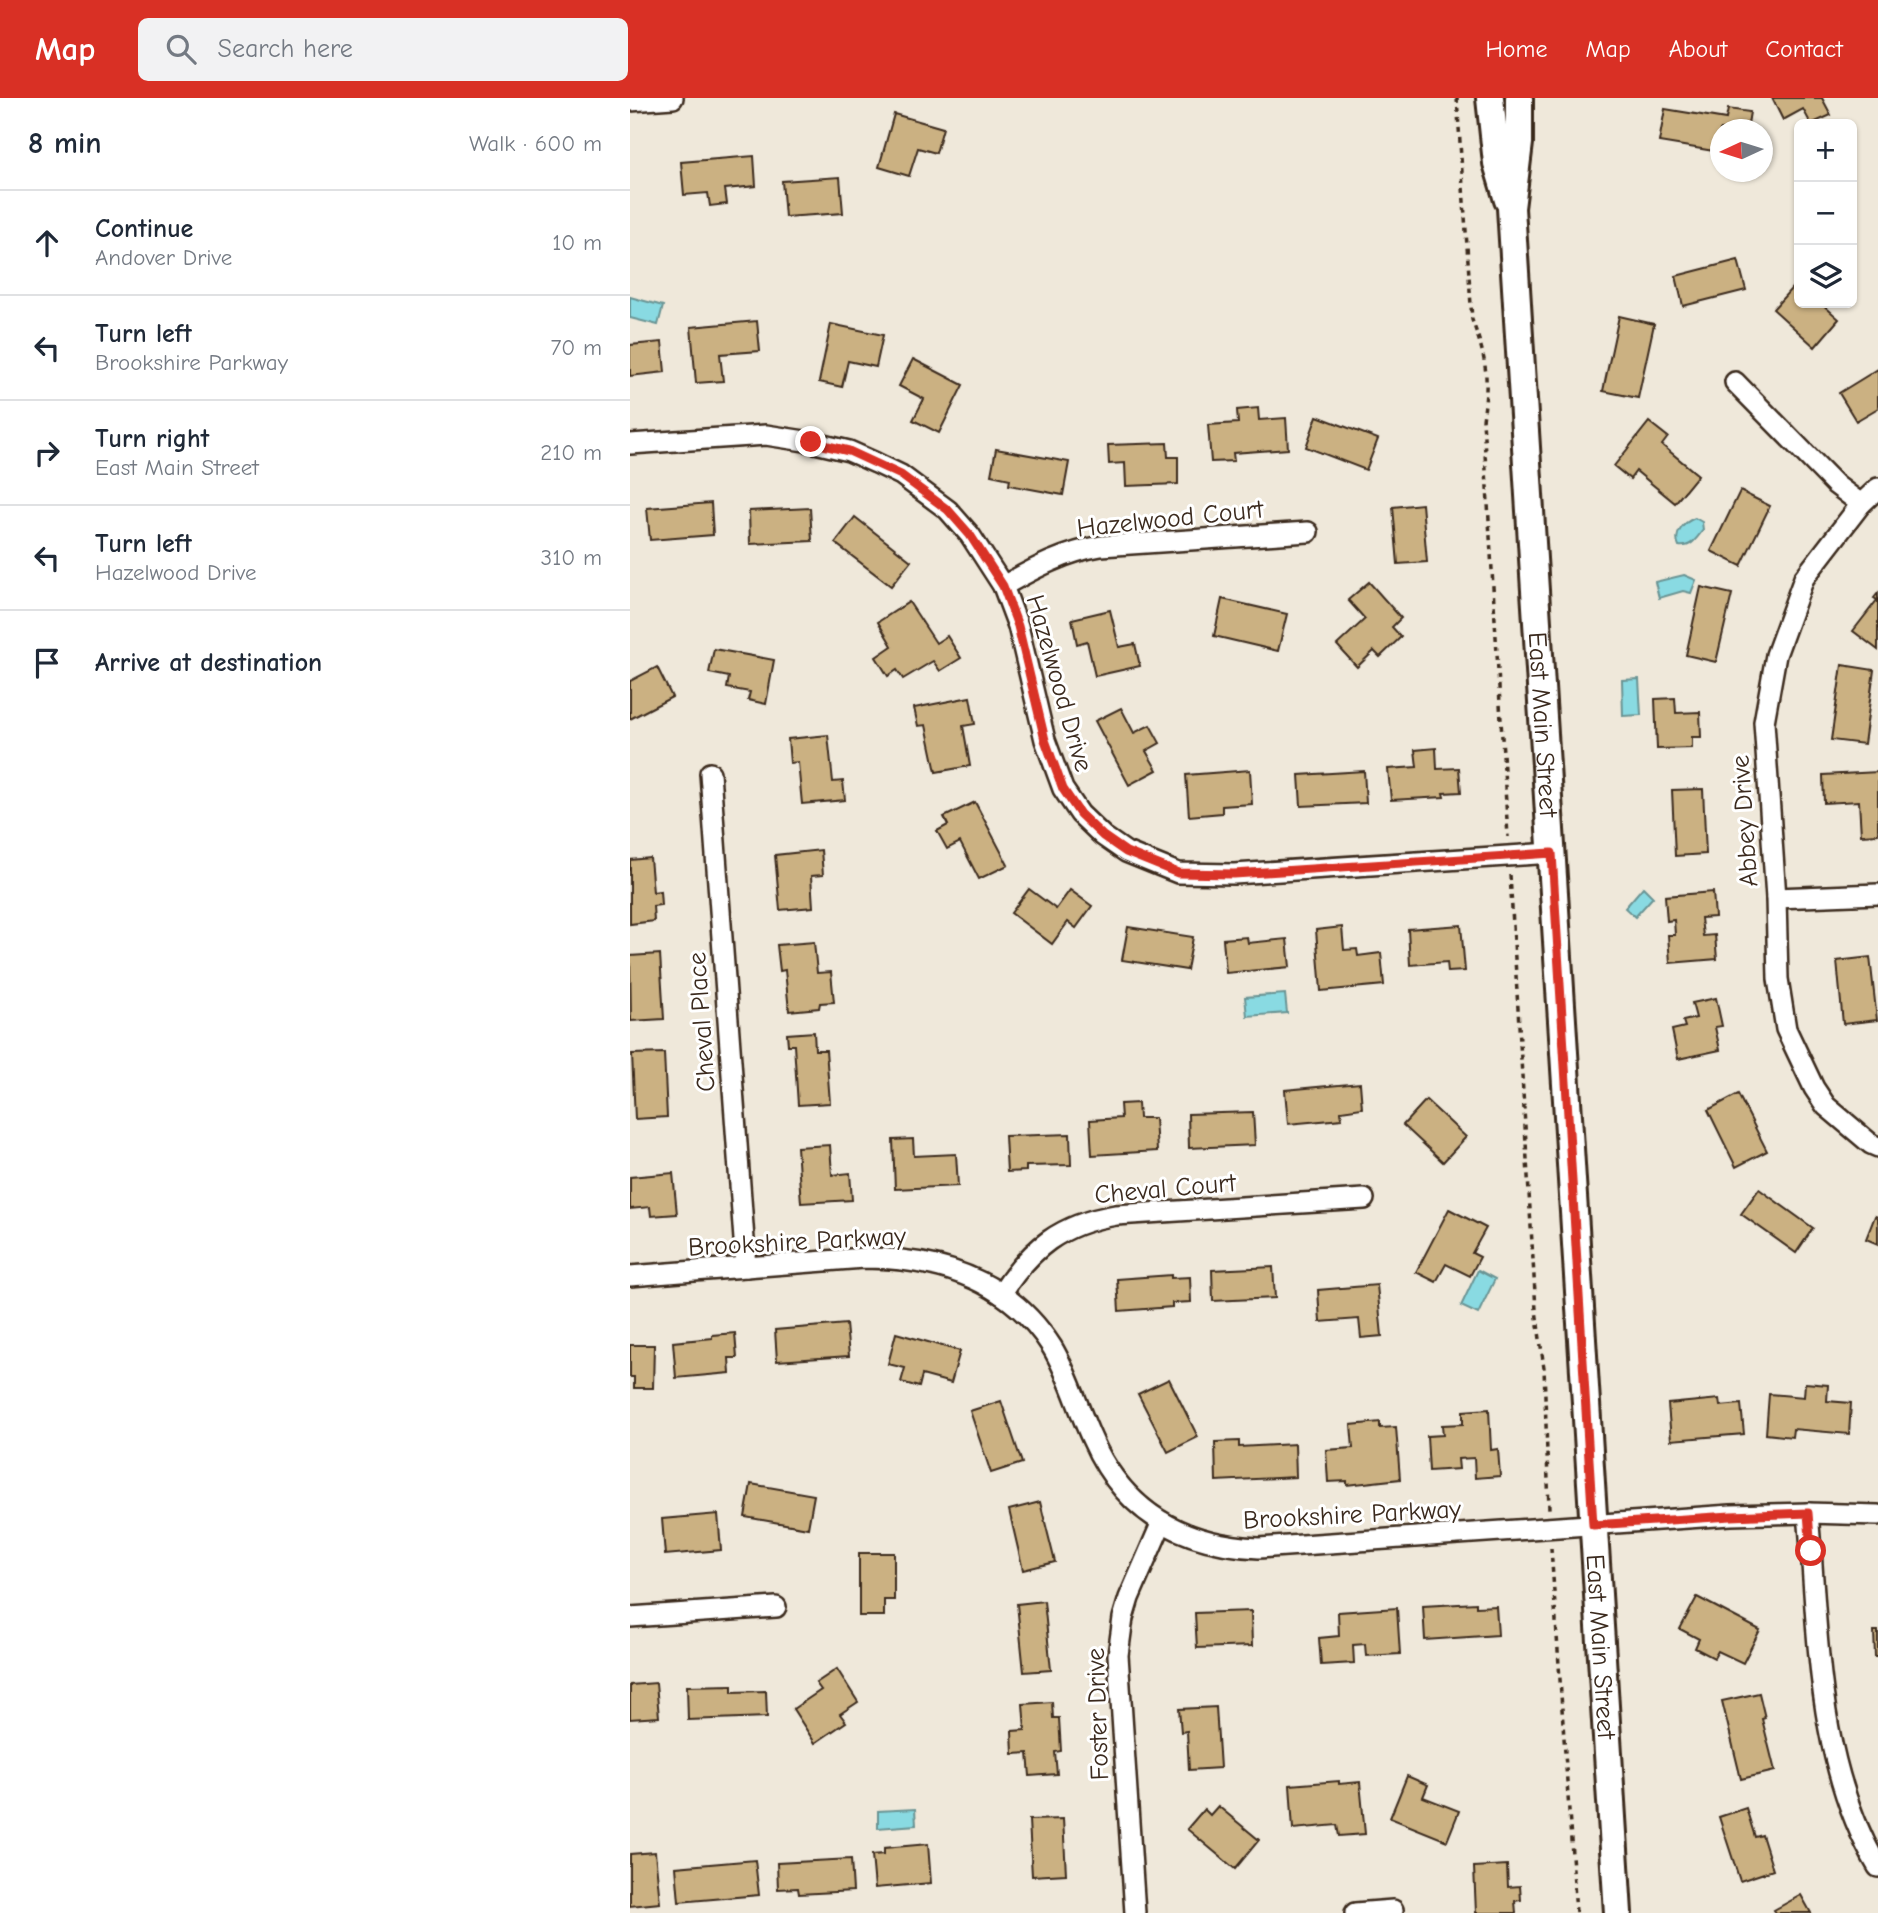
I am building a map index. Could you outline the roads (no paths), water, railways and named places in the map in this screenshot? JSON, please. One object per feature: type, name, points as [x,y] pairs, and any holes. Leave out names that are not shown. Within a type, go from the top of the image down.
[{"type":"main road","name":"East Main Street","points":[[1490,98],[1497,163],[1511,208]]},
{"type":"main road","name":"East Main Street","points":[[1519,98],[1519,143],[1511,208],[1618,1913]]},
{"type":"street","points":[[630,101],[673,98]]},
{"type":"street","points":[[1735,382],[1836,485],[1861,504]]},
{"type":"street","name":"Hazelwood Drive","points":[[630,444],[766,435],[849,451],[901,475],[948,510],[970,535],[1003,586],[1018,626],[1045,740],[1063,789],[1080,814],[1103,836],[1126,852],[1178,873],[1234,874],[1552,853]]},
{"type":"street","name":"Abbey Drive","points":[[1878,488],[1861,504],[1804,578],[1776,655],[1764,722],[1776,898],[1779,996],[1791,1045],[1826,1105],[1878,1147]]},
{"type":"street","name":"Hazelwood Court","points":[[1003,586],[1078,550],[1101,546],[1308,532]]},
{"type":"street","name":"Cheval Place","points":[[710,773],[746,1267]]},
{"type":"street","points":[[1776,898],[1878,894]]},
{"type":"street","name":"Cheval Court","points":[[1000,1294],[1024,1262],[1045,1241],[1091,1219],[1116,1215],[1364,1199]]},
{"type":"street","name":"Brookshire Parkway","points":[[630,1276],[863,1258],[899,1258],[935,1264],[978,1280],[1000,1294],[1034,1324],[1052,1347],[1111,1477],[1134,1503],[1173,1530],[1228,1547],[1259,1548],[1731,1516],[1808,1513],[1878,1515]]},
{"type":"street","points":[[1808,1513],[1825,1715],[1847,1804],[1878,1867]]},
{"type":"street","name":"Foster Drive","points":[[1135,1913],[1118,1655],[1123,1618],[1129,1598],[1162,1522]]},
{"type":"street","points":[[630,1618],[776,1607]]},
{"type":"street","points":[[1355,1913],[1393,1910]]},
{"type":"water","points":[[630,297],[663,306],[658,325],[630,318]]},
{"type":"water","points":[[1695,518],[1702,522],[1703,530],[1690,544],[1679,546],[1677,537],[1681,529]]},
{"type":"water","points":[[1684,575],[1696,580],[1691,593],[1683,591],[1659,598],[1655,582]]},
{"type":"water","points":[[1639,679],[1641,715],[1623,716],[1622,680]]},
{"type":"water","points":[[1643,887],[1653,897],[1635,917],[1625,908]]},
{"type":"water","points":[[1285,994],[1287,1013],[1247,1016],[1245,997]]},
{"type":"water","points":[[1478,1270],[1495,1279],[1478,1314],[1461,1306]]},
{"type":"water","points":[[915,1809],[916,1825],[878,1828],[878,1811]]}]
